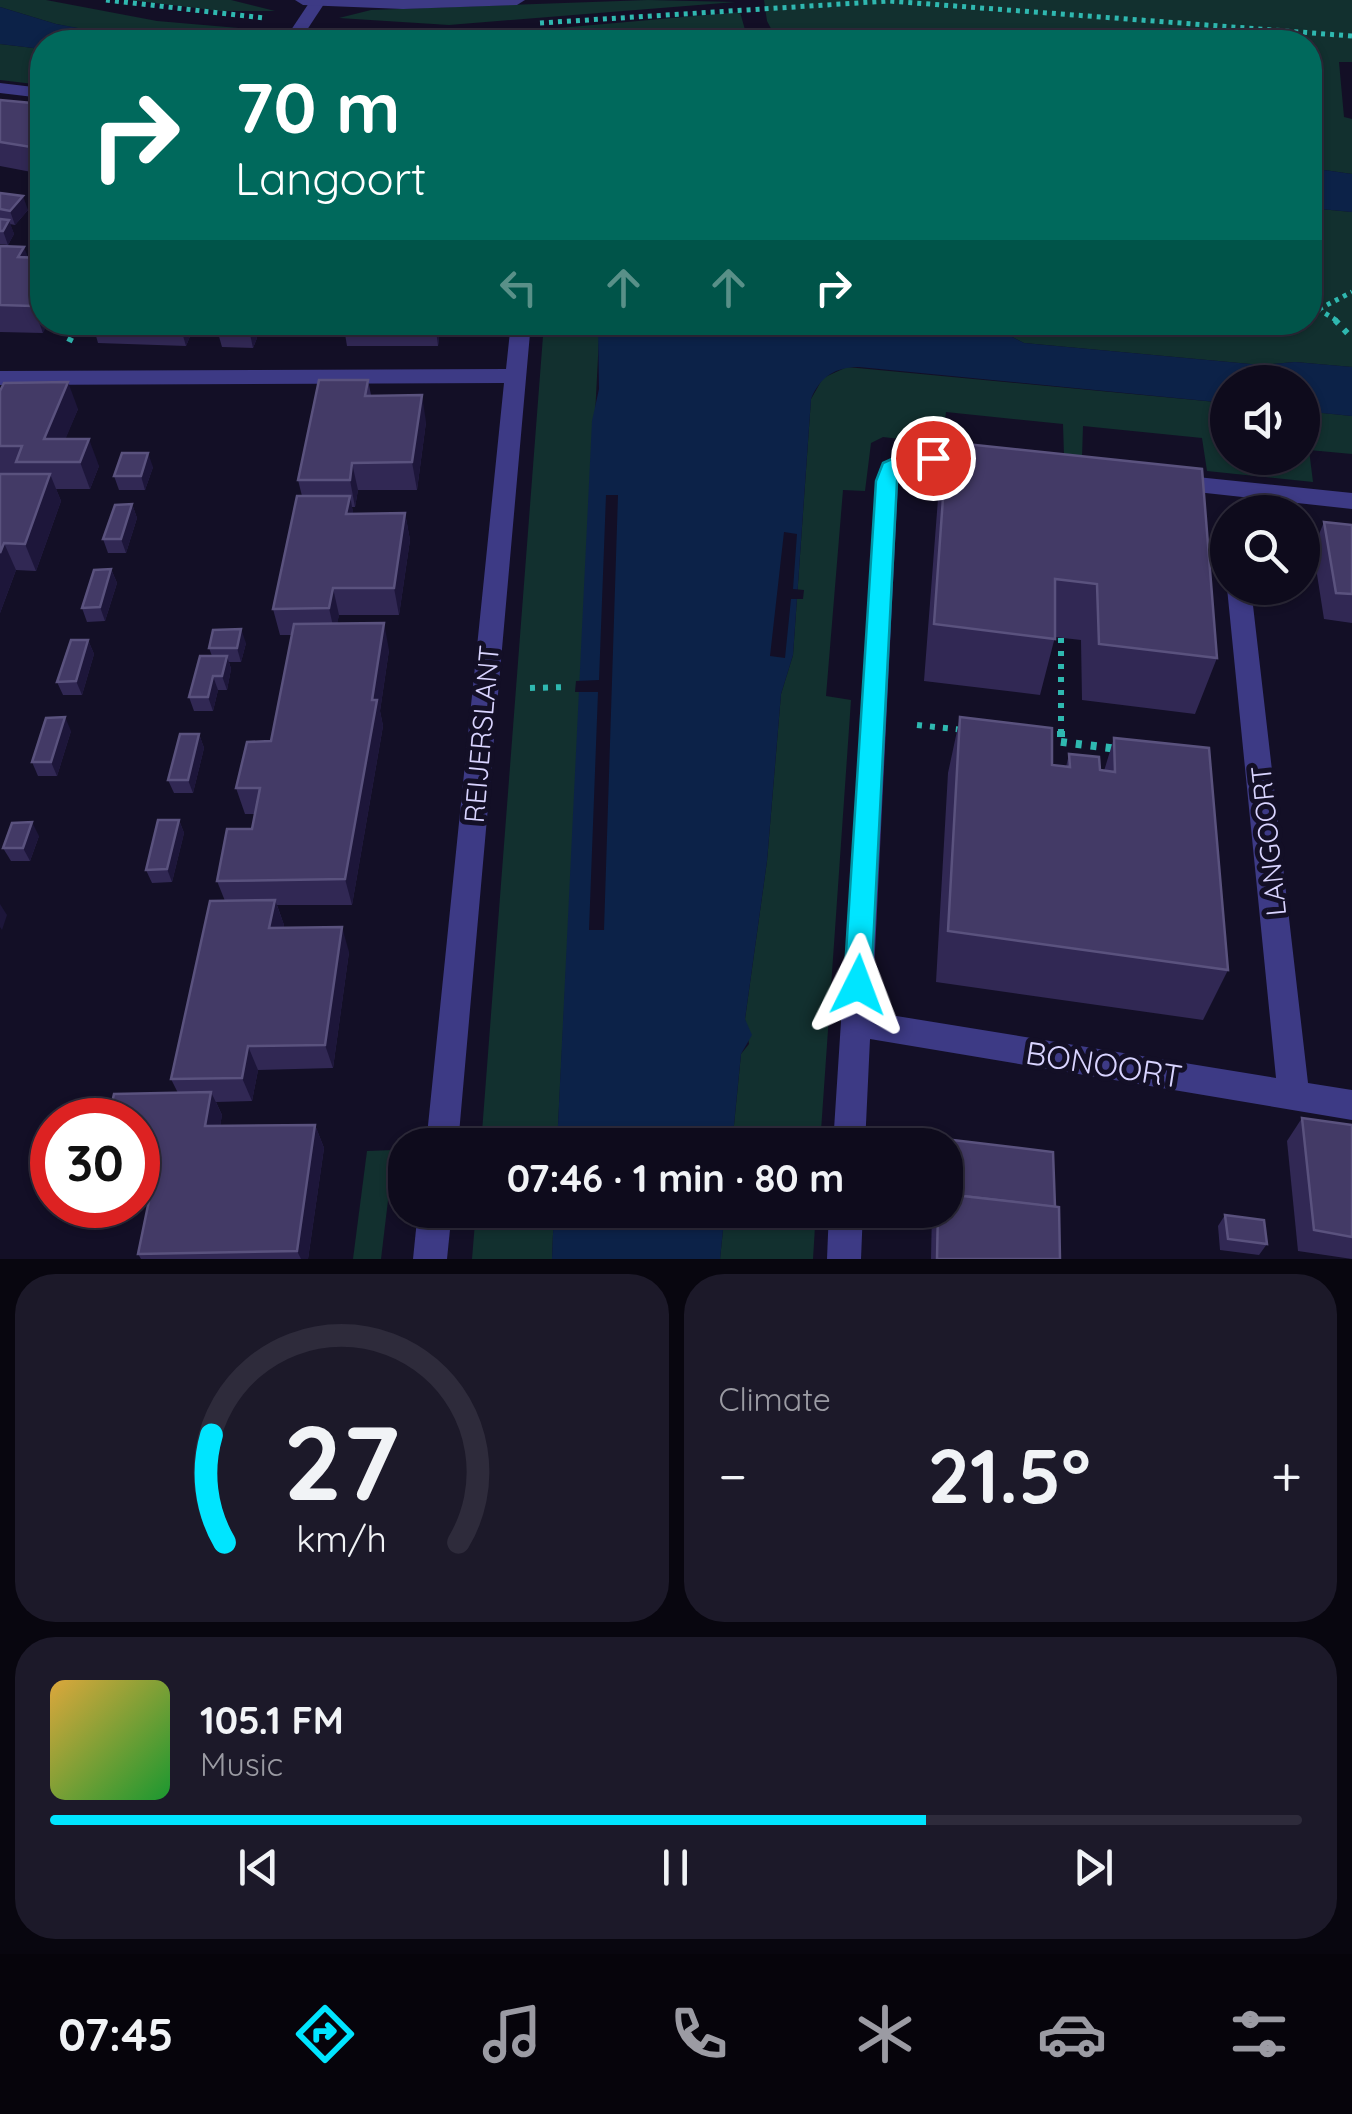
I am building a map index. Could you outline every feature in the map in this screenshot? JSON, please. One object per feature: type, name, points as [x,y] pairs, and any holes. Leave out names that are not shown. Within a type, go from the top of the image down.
[{"type":"street","points":[[303,0],[403,4],[517,0]]},
{"type":"street","points":[[299,30],[320,0]]},
{"type":"street","points":[[0,88],[30,92]]},
{"type":"street","name":"REIJERSLANT","points":[[444,1128],[520,335]]},
{"type":"street","points":[[0,378],[515,376]]},
{"type":"street","points":[[851,1128],[871,719],[891,468],[919,458],[992,464]]},
{"type":"street","points":[[1148,480],[1210,496]]},
{"type":"street","points":[[1320,501],[1352,501]]},
{"type":"street","name":"LANGOORT","points":[[1241,605],[1294,1096]]},
{"type":"street","name":"BONOORT","points":[[856,1023],[1352,1105]]},
{"type":"street","points":[[430,1259],[434,1228]]},
{"type":"street","points":[[844,1259],[845,1228]]},
{"type":"path","points":[[106,0],[280,30]]},
{"type":"path","points":[[732,9],[890,0],[1275,30]]},
{"type":"path","points":[[1322,34],[1352,36]]},
{"type":"path","points":[[1322,307],[1352,292]]},
{"type":"path","points":[[1322,312],[1341,324],[1352,338]]},
{"type":"path","points":[[1060,638],[1062,742]]},
{"type":"path","points":[[871,719],[966,730]]},
{"type":"path","points":[[1042,740],[1134,751]]},
{"type":"green space","points":[[0,0],[46,0],[157,21],[261,30],[87,30],[0,7]]},
{"type":"green space","points":[[130,0],[231,0],[275,11],[220,11]]},
{"type":"green space","points":[[648,0],[736,2],[449,25],[339,18],[371,10]]},
{"type":"green space","points":[[764,0],[1352,0],[1352,62],[1339,62],[1344,117],[1352,119],[1352,174],[1322,170],[1322,30],[772,30]]},
{"type":"green space","points":[[740,12],[745,30],[538,30]]},
{"type":"green space","points":[[0,44],[30,48],[30,84],[0,80]]},
{"type":"green space","points":[[1322,209],[1352,212],[1352,367],[1295,362],[1261,365],[1024,343],[1008,335],[1322,335]]},
{"type":"green space","points":[[543,335],[599,338],[558,1128],[482,1128]]},
{"type":"green space","points":[[847,367],[1210,401],[1210,471],[1202,438],[1083,426],[1082,458],[1064,456],[1063,424],[946,412],[942,444],[883,437],[871,443],[865,491],[843,490],[826,696],[851,700],[821,1128],[734,1128],[741,1054],[749,1044],[745,1019],[767,861],[781,694],[793,655],[811,399],[823,378]]},
{"type":"green space","points":[[1320,413],[1352,416],[1352,454],[1320,451]]},
{"type":"green space","points":[[1246,475],[1312,475],[1313,482]]},
{"type":"green space","points":[[388,1150],[388,1200],[381,1259],[353,1259],[367,1151]]},
{"type":"green space","points":[[475,1228],[553,1228],[552,1259],[472,1259]]},
{"type":"green space","points":[[723,1228],[815,1228],[813,1259],[720,1259]]},
{"type":"water","points":[[0,7],[89,30],[30,30],[30,48],[0,44]]},
{"type":"water","points":[[1322,170],[1352,174],[1352,212],[1322,209]]},
{"type":"water","points":[[598,335],[1008,335],[1024,343],[1261,365],[1210,365],[1210,401],[859,367],[836,371],[819,385],[811,399],[793,655],[781,694],[767,861],[745,1019],[752,1035],[741,1054],[734,1128],[558,1128],[592,421],[599,389]]},
{"type":"water","points":[[1295,362],[1352,367],[1352,416],[1320,413],[1320,365],[1261,365]]},
{"type":"water","points":[[553,1228],[723,1228],[720,1259],[552,1259]]},
{"type":"pier","points":[[606,495],[618,495],[604,930],[589,930],[598,692],[575,692],[576,681],[599,680]]},
{"type":"pier","points":[[784,532],[797,534],[793,589],[804,590],[803,599],[791,599],[785,658],[770,656]]},
{"type":"building","points":[[0,100],[30,103],[30,147],[0,142]]},
{"type":"building","points":[[0,193],[23,196],[10,211],[0,209]]},
{"type":"building","points":[[0,219],[9,220],[3,231],[0,231]]},
{"type":"building","points":[[0,246],[24,247],[18,257],[30,258],[30,306],[0,305]]},
{"type":"building","points":[[319,380],[368,380],[365,396],[422,395],[412,462],[352,463],[350,480],[298,480]]},
{"type":"building","points":[[68,382],[44,439],[89,439],[80,462],[16,462],[22,446],[0,446],[0,391],[4,383]]},
{"type":"building","points":[[947,442],[1202,469],[1217,658],[1099,644],[1097,584],[1055,579],[1055,639],[934,624]]},
{"type":"building","points":[[122,453],[148,453],[141,476],[114,476]]},
{"type":"building","points":[[0,474],[50,474],[25,544],[4,543],[0,553]]},
{"type":"building","points":[[297,496],[350,496],[346,514],[405,513],[394,588],[333,588],[329,608],[273,609]]},
{"type":"building","points":[[132,504],[121,539],[103,539],[115,505]]},
{"type":"building","points":[[1324,522],[1352,525],[1352,594],[1336,593]]},
{"type":"building","points":[[111,569],[100,607],[82,608],[94,570]]},
{"type":"building","points":[[384,623],[372,700],[377,700],[345,879],[217,881],[227,829],[252,829],[260,788],[236,788],[247,742],[271,741],[294,624]]},
{"type":"building","points":[[241,629],[237,648],[209,648],[213,630]]},
{"type":"building","points":[[71,640],[88,640],[76,681],[57,682]]},
{"type":"building","points":[[200,656],[227,656],[222,676],[213,676],[208,697],[189,697]]},
{"type":"building","points":[[65,717],[51,762],[32,762],[46,718]]},
{"type":"building","points":[[960,717],[1052,728],[1052,765],[1070,767],[1069,754],[1099,757],[1100,770],[1115,772],[1114,738],[1209,748],[1228,970],[948,931]]},
{"type":"building","points":[[180,734],[199,734],[188,780],[168,780]]},
{"type":"building","points":[[158,820],[179,820],[167,869],[146,870]]},
{"type":"building","points":[[32,822],[23,848],[3,848],[12,823]]},
{"type":"building","points":[[275,900],[269,928],[342,927],[325,1045],[248,1046],[242,1078],[171,1079],[210,901]]},
{"type":"building","points":[[211,1092],[205,1126],[315,1125],[297,1251],[138,1254],[143,1228],[160,1228],[160,1098],[113,1098],[114,1094]]},
{"type":"building","points":[[1302,1118],[1352,1125],[1352,1237],[1314,1230]]},
{"type":"building","points":[[963,1141],[1053,1152],[1055,1207],[963,1196]]},
{"type":"building","points":[[963,1196],[1059,1207],[1060,1259],[937,1259],[938,1228],[963,1228]]},
{"type":"building","points":[[1225,1215],[1264,1220],[1267,1244],[1228,1239]]},
{"type":"route","points":[[858,985],[886,481],[891,468],[905,460],[933,458]]}]
